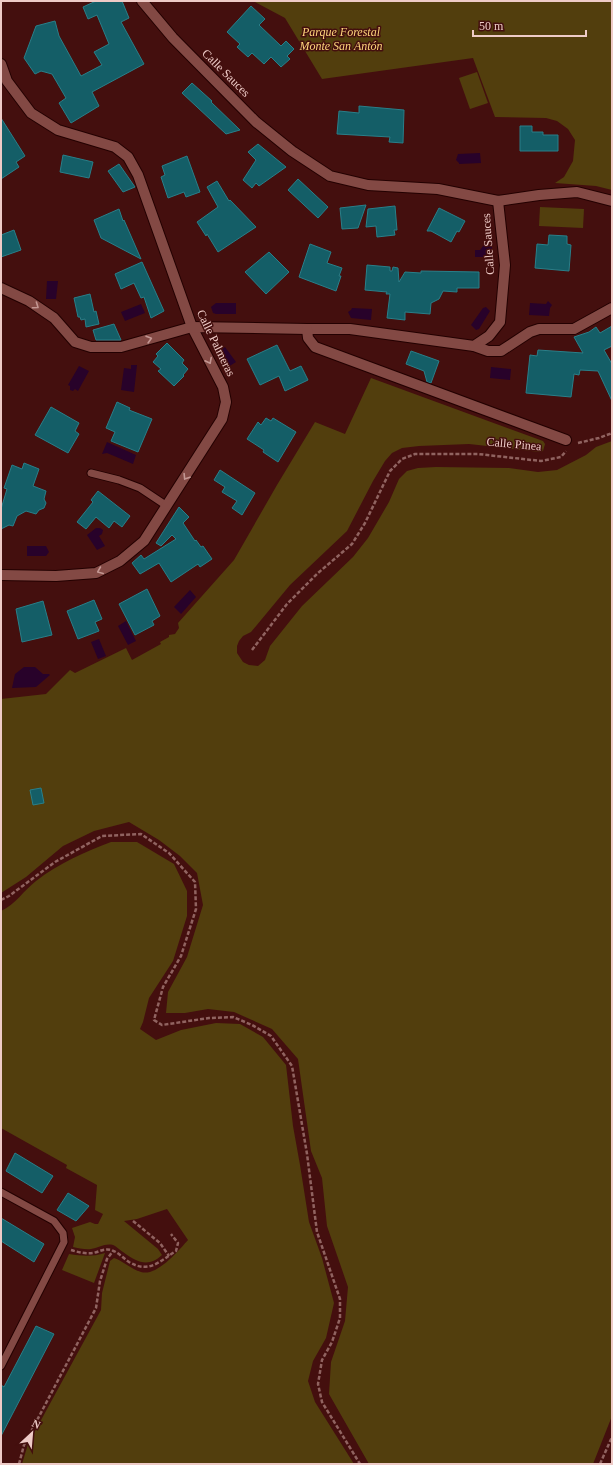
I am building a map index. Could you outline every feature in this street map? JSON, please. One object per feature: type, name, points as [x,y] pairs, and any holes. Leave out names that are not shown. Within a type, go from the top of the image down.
[{"type":"street","name":"Calle Sauces","points":[[142,1],[173,38],[256,122],[292,151],[330,176],[368,185],[438,189],[498,201],[505,265],[500,322],[489,336],[474,346]]},
{"type":"street","name":"Calle Palmeras","points":[[1,64],[7,81],[30,113],[58,130],[115,147],[128,157],[138,175],[192,327],[222,387],[226,402],[222,419],[144,541],[120,561],[96,573],[56,576],[1,575]]},
{"type":"street","points":[[498,201],[538,195],[577,192],[612,201]]},
{"type":"street","points":[[1,288],[29,301],[54,318],[75,342],[91,347],[121,347],[192,327],[350,329],[474,346],[488,351],[501,351],[530,332],[539,329],[574,329],[612,308]]},
{"type":"street","name":"Calle Pinea","points":[[307,329],[308,338],[315,347],[566,440]]},
{"type":"lane","points":[[91,473],[119,480],[140,488],[167,506]]},
{"type":"lane","points":[[1,1192],[54,1222],[63,1233],[64,1242],[1,1366]]},
{"type":"path","points":[[566,440],[576,444],[612,433]]},
{"type":"path","name":"Calle Pinea","points":[[252,650],[286,604],[318,573],[352,544],[365,522],[390,471],[402,459],[415,454],[478,454],[541,461],[561,457],[569,448],[566,440]]},
{"type":"path","points":[[1,900],[9,896],[55,862],[102,836],[141,834],[169,853],[195,882],[196,909],[181,956],[163,987],[154,1020],[162,1025],[209,1018],[233,1017],[252,1025],[271,1036],[292,1066],[307,1154],[317,1232],[340,1298],[340,1318],[332,1342],[322,1360],[318,1384],[322,1402],[360,1464]]},
{"type":"path","points":[[132,1221],[160,1243],[169,1256]]},
{"type":"path","points":[[62,1247],[73,1251],[92,1253],[104,1249],[113,1251],[130,1263],[144,1267],[153,1266],[176,1251],[178,1243],[171,1234]]},
{"type":"path","points":[[18,1464],[24,1445],[96,1308],[100,1281],[107,1259],[113,1251]]},
{"type":"path","points":[[600,1464],[612,1437]]},
{"type":"green space","name":"Parque Forestal Monte San Antón","points":[[253,1],[612,1],[612,190],[596,186],[555,183],[564,177],[573,161],[575,140],[568,129],[557,121],[546,118],[495,117],[473,58],[322,79],[285,18]]},
{"type":"green space","points":[[477,72],[488,103],[470,109],[459,78]]},
{"type":"green space","points":[[540,207],[584,209],[583,228],[539,226]]},
{"type":"green space","points":[[371,378],[543,441],[545,444],[543,451],[540,452],[469,444],[419,446],[402,448],[392,453],[385,461],[373,481],[347,531],[290,585],[251,632],[243,636],[239,641],[237,653],[243,662],[249,665],[258,666],[265,660],[270,646],[302,606],[353,557],[368,538],[389,502],[399,479],[407,471],[418,468],[436,467],[509,468],[538,472],[557,470],[586,455],[596,447],[612,441],[612,1416],[593,1464],[369,1464],[329,1394],[331,1362],[345,1321],[348,1287],[327,1226],[322,1178],[311,1151],[298,1059],[272,1029],[234,1012],[208,1009],[185,1013],[166,1013],[168,992],[187,957],[203,905],[197,873],[180,856],[159,840],[129,822],[94,831],[63,846],[26,877],[1,893],[1,699],[46,694],[70,670],[75,673],[126,648],[132,660],[161,644],[160,642],[169,637],[169,635],[175,634],[179,628],[178,623],[234,560],[315,422],[345,434]]},
{"type":"green space","points":[[111,842],[137,842],[174,864],[187,891],[187,916],[173,961],[149,998],[140,1029],[156,1040],[181,1030],[216,1023],[240,1024],[263,1037],[286,1065],[293,1126],[309,1222],[322,1258],[334,1303],[326,1338],[313,1361],[308,1381],[315,1402],[354,1464],[22,1464],[28,1444],[101,1310],[102,1293],[110,1261],[114,1258],[141,1272],[154,1271],[167,1262],[188,1240],[167,1209],[137,1219],[124,1221],[158,1249],[162,1255],[157,1259],[147,1262],[138,1261],[113,1245],[104,1245],[89,1249],[73,1247],[75,1237],[72,1228],[90,1222],[98,1224],[103,1214],[95,1210],[97,1185],[66,1168],[67,1165],[1,1128],[1,911],[11,905],[36,881],[63,863]]},
{"type":"green space","points":[[105,1253],[94,1283],[62,1270],[69,1254],[87,1256]]},
{"type":"shaded area","points":[[480,153],[481,163],[459,164],[456,160],[458,154]]},
{"type":"shaded area","points":[[484,245],[492,245],[492,257],[475,257],[475,250],[480,250]]},
{"type":"shaded area","points":[[47,281],[58,281],[56,299],[46,299]]},
{"type":"shaded area","points":[[548,301],[552,305],[549,316],[529,315],[530,303],[546,304]]},
{"type":"shaded area","points":[[216,303],[236,303],[236,314],[213,313],[211,307]]},
{"type":"shaded area","points":[[141,304],[145,313],[125,321],[121,312]]},
{"type":"shaded area","points":[[486,307],[490,311],[479,329],[476,330],[471,325],[483,308]]},
{"type":"shaded area","points":[[352,308],[372,309],[371,320],[351,318],[348,312]]},
{"type":"shaded area","points":[[225,347],[236,362],[228,367],[218,352]]},
{"type":"shaded area","points":[[131,365],[137,365],[134,392],[121,390],[124,368],[131,369]]},
{"type":"shaded area","points":[[79,366],[89,371],[78,391],[75,389],[73,391],[70,390],[70,386],[68,385]]},
{"type":"shaded area","points":[[491,367],[511,369],[510,380],[490,378]]},
{"type":"shaded area","points":[[107,442],[136,455],[133,464],[107,453],[102,454]]},
{"type":"shaded area","points":[[96,528],[103,530],[102,534],[99,536],[105,546],[97,550],[87,535]]},
{"type":"shaded area","points":[[27,546],[46,546],[49,552],[46,556],[27,556]]},
{"type":"shaded area","points":[[190,590],[196,597],[181,614],[174,607]]},
{"type":"shaded area","points":[[126,621],[136,641],[128,645],[118,626]]},
{"type":"shaded area","points":[[99,639],[106,656],[98,659],[91,642]]},
{"type":"shaded area","points":[[24,667],[35,667],[43,674],[50,675],[36,687],[12,688],[15,674]]},
{"type":"building","points":[[96,1],[122,1],[129,18],[121,22],[144,64],[92,92],[99,106],[71,123],[59,103],[66,98],[52,74],[41,71],[35,74],[24,58],[36,26],[55,21],[59,36],[81,76],[102,65],[94,52],[109,44],[97,15],[88,19],[83,7]]},
{"type":"building","points":[[251,6],[265,19],[259,25],[281,46],[286,41],[294,49],[287,56],[290,59],[281,67],[271,57],[264,64],[252,53],[248,57],[237,47],[240,44],[227,32]]},
{"type":"building","points":[[192,83],[240,130],[226,134],[182,93]]},
{"type":"building","points":[[359,106],[404,110],[403,143],[389,142],[390,137],[337,134],[339,111],[359,113]]},
{"type":"building","points":[[1,118],[25,156],[16,162],[19,167],[1,179]]},
{"type":"building","points":[[520,126],[532,126],[532,132],[543,132],[543,135],[558,135],[558,151],[520,151]]},
{"type":"building","points":[[258,144],[286,167],[259,186],[256,183],[252,188],[243,180],[256,160],[248,152]]},
{"type":"building","points":[[63,155],[93,162],[89,178],[60,172]]},
{"type":"building","points":[[187,156],[200,192],[186,197],[184,192],[168,198],[161,177],[165,175],[162,166]]},
{"type":"building","points":[[119,164],[135,187],[123,192],[108,171]]},
{"type":"building","points":[[298,179],[328,207],[318,218],[288,190]]},
{"type":"building","points":[[217,181],[229,201],[230,200],[256,227],[218,252],[207,234],[206,236],[197,222],[218,207],[207,187]]},
{"type":"building","points":[[366,205],[358,228],[342,229],[340,208]]},
{"type":"building","points":[[395,206],[397,230],[394,230],[395,235],[377,237],[376,226],[366,227],[368,209]]},
{"type":"building","points":[[439,208],[465,221],[451,242],[431,231],[427,231]]},
{"type":"building","points":[[119,209],[141,259],[101,238],[94,220]]},
{"type":"building","points":[[14,230],[21,250],[1,257],[1,235]]},
{"type":"building","points":[[549,235],[567,236],[567,244],[571,245],[569,271],[535,268],[537,244],[548,245]]},
{"type":"building","points":[[310,244],[331,252],[327,263],[342,268],[336,291],[299,277]]},
{"type":"building","points":[[269,252],[289,272],[266,294],[245,272]]},
{"type":"building","points":[[142,262],[164,311],[151,318],[144,297],[141,298],[134,283],[121,289],[115,274]]},
{"type":"building","points":[[367,265],[390,267],[390,271],[392,271],[393,267],[398,268],[399,282],[405,272],[479,272],[479,288],[457,288],[457,292],[443,291],[439,299],[431,303],[430,314],[405,312],[405,320],[387,318],[390,294],[386,294],[387,292],[365,290]]},
{"type":"building","points":[[90,294],[94,312],[96,311],[99,324],[86,327],[85,319],[81,320],[80,317],[78,317],[74,298]]},
{"type":"building","points":[[114,324],[121,340],[96,340],[93,330]]},
{"type":"building","points":[[612,326],[612,346],[604,350],[612,364],[612,401],[598,371],[580,370],[579,375],[574,374],[571,397],[526,393],[530,355],[537,356],[538,350],[583,353],[574,337],[589,332],[596,327],[600,333]]},
{"type":"building","points":[[167,343],[184,360],[182,363],[188,369],[183,375],[184,376],[174,386],[158,371],[161,369],[153,362],[158,356],[156,354]]},
{"type":"building","points":[[277,345],[290,371],[301,366],[308,380],[285,391],[279,376],[260,385],[247,359]]},
{"type":"building","points":[[411,351],[439,361],[431,383],[427,382],[424,371],[406,364]]},
{"type":"building","points":[[117,402],[130,408],[129,410],[152,419],[138,452],[111,441],[115,432],[106,428]]},
{"type":"building","points":[[51,407],[79,423],[75,431],[79,434],[68,453],[35,435]]},
{"type":"building","points":[[266,418],[271,421],[273,418],[296,432],[278,462],[263,452],[264,450],[247,439],[258,422],[261,425]]},
{"type":"building","points":[[24,463],[39,469],[33,486],[46,491],[44,499],[46,503],[44,508],[39,510],[36,514],[26,511],[17,516],[13,526],[9,525],[1,529],[1,509],[7,489],[4,488],[12,465],[22,469]]},
{"type":"building","points":[[220,470],[255,493],[242,515],[232,508],[237,501],[222,492],[225,487],[214,480]]},
{"type":"building","points":[[98,491],[130,516],[122,527],[114,521],[109,528],[96,517],[86,529],[77,522],[93,502],[91,500]]},
{"type":"building","points":[[179,507],[189,517],[183,523],[195,541],[196,540],[201,547],[203,546],[212,559],[200,567],[198,564],[171,582],[159,563],[140,574],[132,563],[141,555],[144,559],[176,539],[172,535],[161,546],[156,543]]},
{"type":"building","points":[[147,589],[160,616],[152,621],[154,625],[135,635],[119,604]]},
{"type":"building","points":[[94,600],[102,619],[95,622],[99,631],[78,639],[67,611]]},
{"type":"building","points":[[43,601],[52,635],[22,642],[16,609]]},
{"type":"building","points":[[41,788],[44,803],[33,805],[30,790]]},
{"type":"building","points":[[15,1153],[53,1176],[42,1193],[6,1171]]},
{"type":"building","points":[[68,1193],[89,1206],[76,1221],[57,1210]]},
{"type":"building","points":[[1,1218],[44,1244],[34,1262],[1,1241]]},
{"type":"building","points":[[36,1326],[54,1334],[1,1436],[1,1385],[4,1387]]}]
